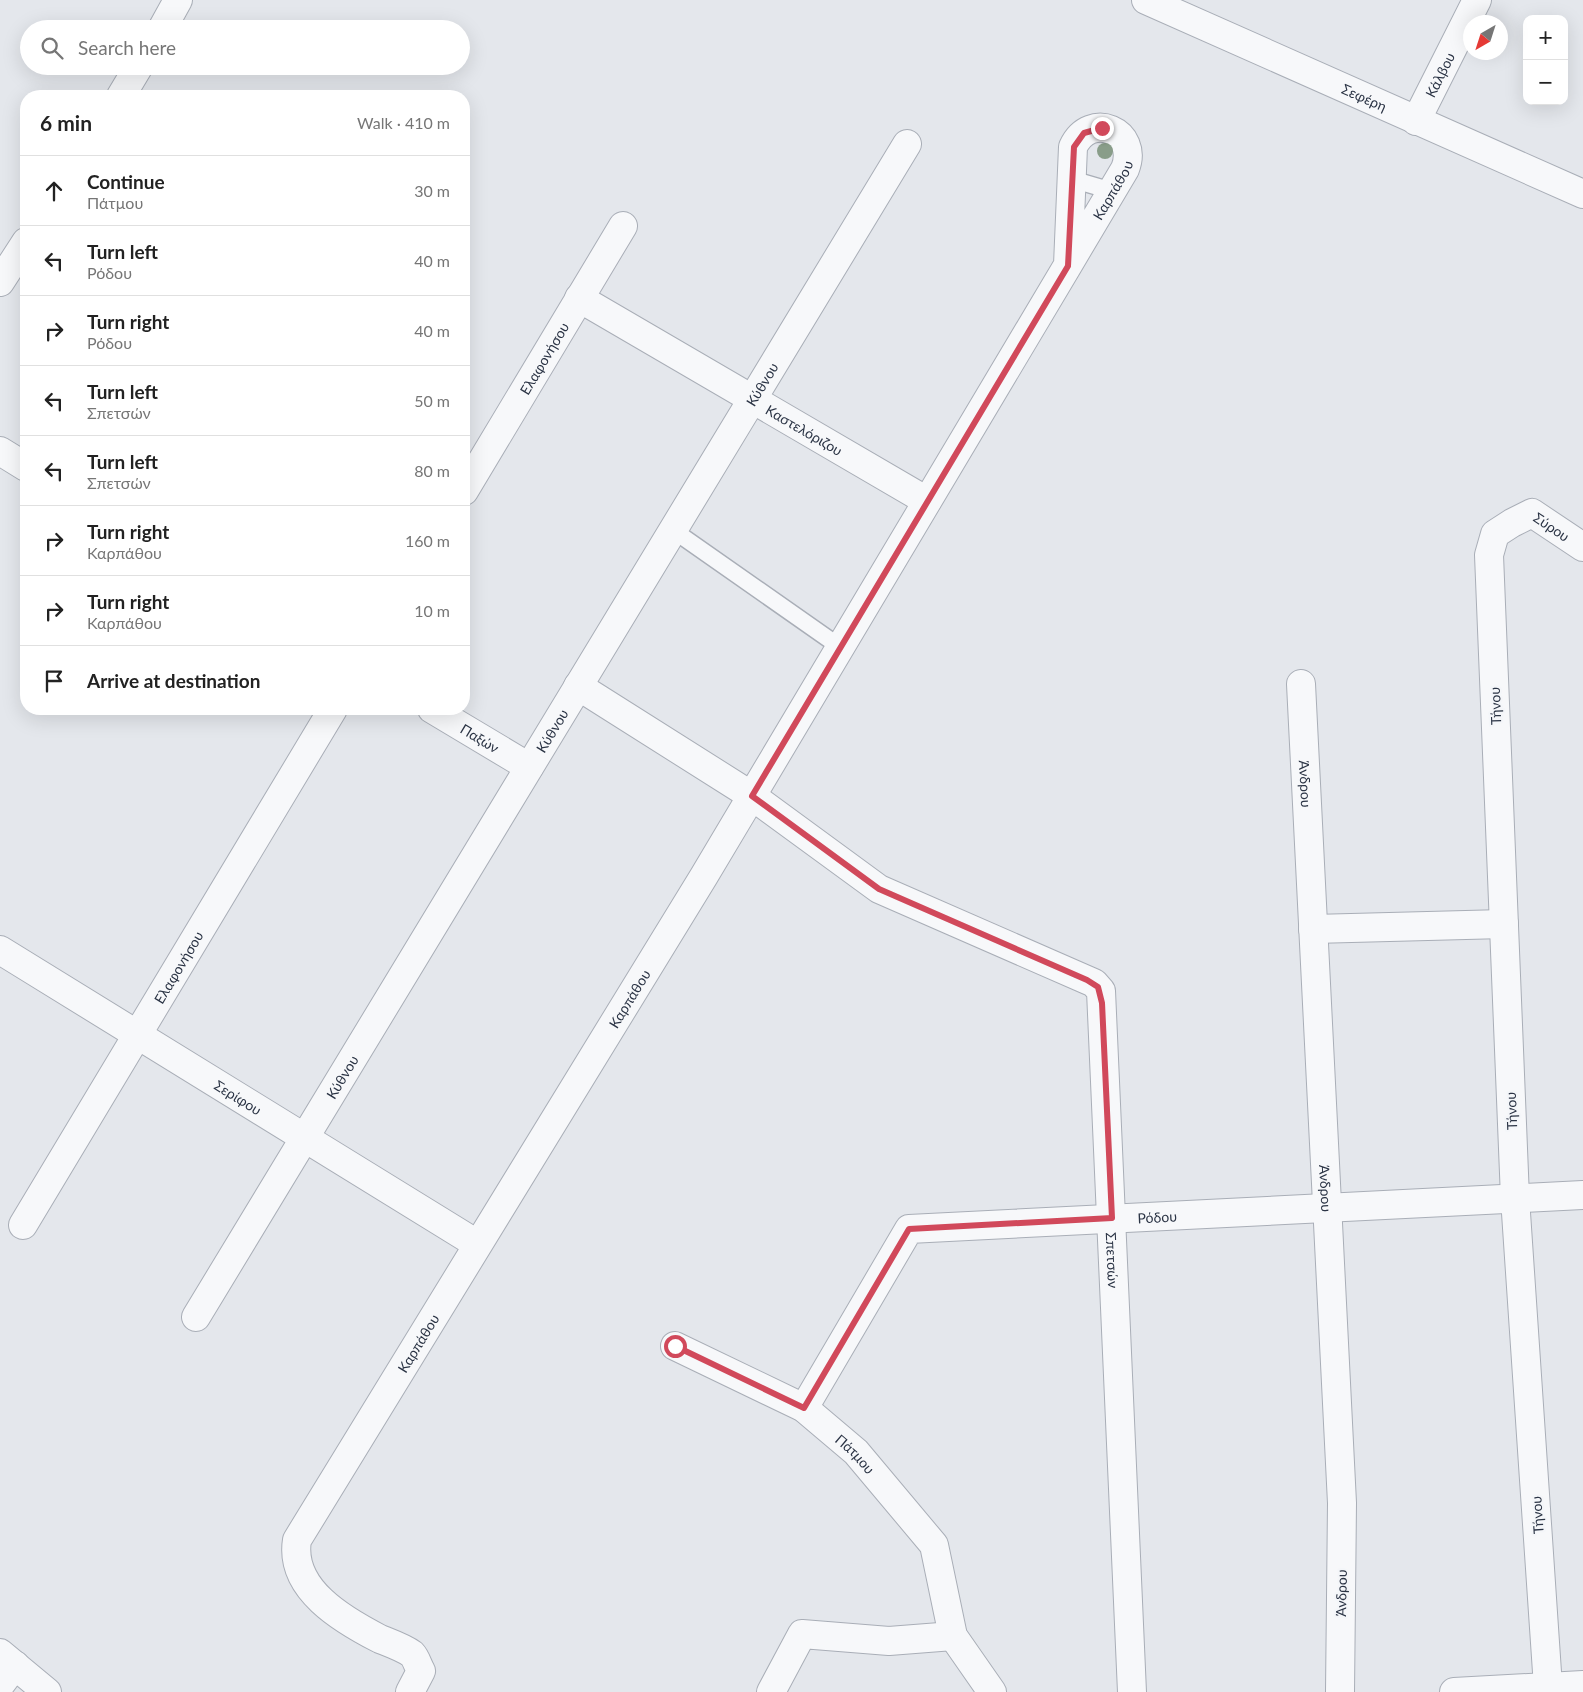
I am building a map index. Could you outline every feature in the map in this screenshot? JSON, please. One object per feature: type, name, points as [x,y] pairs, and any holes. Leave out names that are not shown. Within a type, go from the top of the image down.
[{"type":"street","points":[[167,20],[178,0]]},
{"type":"street","name":"Σεφέρη","points":[[1146,0],[1583,194]]},
{"type":"street","name":"Κάλβου","points":[[1416,121],[1477,0]]},
{"type":"street","points":[[124,90],[133,75]]},
{"type":"street","name":"Καρπάθου","points":[[410,1692],[421,1671],[412,1655],[351,1624],[327,1606],[303,1577],[295,1553],[297,1540],[752,796],[840,647],[1068,266],[1112,191],[1127,164],[1128,151],[1123,138],[1107,128],[1097,127],[1088,130],[1078,139],[1072,152],[1068,266]]},
{"type":"street","name":"Κύθνου","points":[[196,1317],[907,144]]},
{"type":"street","name":"Ελαφονήσου","points":[[470,481],[623,226]]},
{"type":"street","points":[[0,282],[20,251]]},
{"type":"street","name":"Καστελόριζου","points":[[579,298],[927,501]]},
{"type":"street","points":[[0,451],[20,463]]},
{"type":"street","name":"Σύρου","points":[[1495,534],[1512,523],[1532,514],[1582,544]]},
{"type":"street","name":"Τήνου","points":[[1495,534],[1489,555],[1515,1198],[1548,1687]]},
{"type":"street","name":"Άνδρου","points":[[1301,684],[1342,1503],[1340,1692]]},
{"type":"street","points":[[578,686],[752,796]]},
{"type":"street","name":"Ελαφονήσου","points":[[23,1225],[330,715]]},
{"type":"street","name":"Παξών","points":[[442,715],[529,767]]},
{"type":"street","name":"Σπετσών","points":[[752,796],[879,889],[1087,980],[1098,987],[1102,1003],[1132,1692]]},
{"type":"street","points":[[1313,929],[1504,924]]},
{"type":"street","name":"Σερίφου","points":[[0,950],[478,1244]]},
{"type":"street","name":"Ρόδου","points":[[804,1408],[909,1229],[1583,1195]]},
{"type":"street","name":"Πάτμου","points":[[675,1346],[804,1408],[856,1452],[934,1545],[953,1636]]},
{"type":"street","points":[[771,1692],[802,1634],[889,1641],[953,1636],[992,1692]]},
{"type":"street","points":[[5,1668],[47,1692]]},
{"type":"street","points":[[1454,1692],[1583,1685]]},
{"type":"lane","points":[[1071,179],[1112,191]]},
{"type":"lane","points":[[673,530],[840,647]]},
{"type":"route","points":[[675,1346],[804,1408],[909,1229],[1112,1218],[1102,996],[1098,987],[1094,983],[879,889],[752,796],[1068,266],[1072,152],[1078,139],[1084,133],[1093,128],[1102,128]]}]
